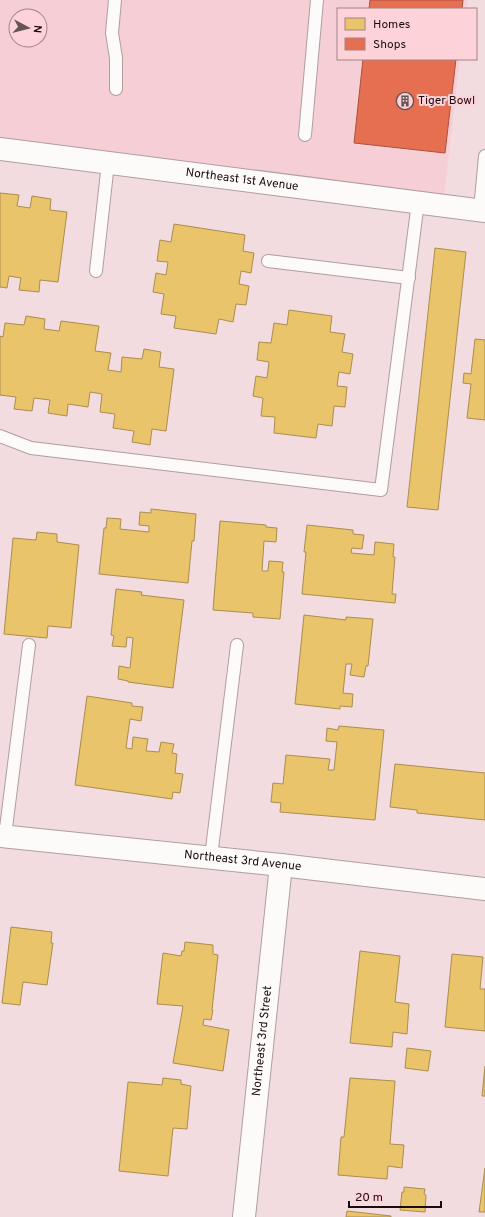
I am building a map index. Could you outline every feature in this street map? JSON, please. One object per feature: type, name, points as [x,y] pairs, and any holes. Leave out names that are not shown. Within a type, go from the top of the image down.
[{"type":"street","name":"Northeast 1st Avenue","points":[[0,149],[482,210]]},
{"type":"street","name":"Northeast 3rd Avenue","points":[[2,836],[211,857],[485,889]]},
{"type":"street","name":"Northeast 3rd Street","points":[[244,1217],[281,865]]},
{"type":"lane","points":[[114,0],[112,33],[116,58],[116,89]]},
{"type":"lane","points":[[305,135],[317,0]]},
{"type":"lane","points":[[482,210],[485,156]]},
{"type":"lane","points":[[96,271],[108,163]]},
{"type":"lane","points":[[0,436],[30,448],[382,490],[418,202]]},
{"type":"lane","points":[[268,261],[408,278]]},
{"type":"lane","points":[[2,836],[29,645]]},
{"type":"lane","points":[[211,857],[237,645]]},
{"type":"shaded area","points":[[0,0],[468,0],[466,8],[337,8],[337,60],[460,60],[444,195],[0,141]]},
{"type":"building: Homes","points":[[0,193],[19,195],[17,206],[30,208],[32,196],[51,199],[50,210],[67,212],[58,282],[40,280],[39,292],[19,290],[21,278],[9,276],[7,288],[0,287]]},
{"type":"building: Homes","points":[[174,224],[245,235],[243,251],[254,253],[251,273],[241,271],[239,284],[249,286],[246,305],[236,304],[233,322],[219,319],[216,334],[174,328],[176,316],[161,314],[164,294],[153,292],[156,273],[166,275],[168,262],[157,261],[160,240],[171,242]]},
{"type":"building: Homes","points":[[435,248],[466,252],[438,510],[407,507]]},
{"type":"building: Homes","points":[[289,310],[332,316],[330,332],[345,334],[342,352],[353,354],[350,374],[339,372],[337,386],[347,387],[345,407],[334,406],[332,426],[318,424],[316,438],[274,433],[275,417],[261,416],[263,398],[253,396],[256,376],[267,378],[269,362],[257,360],[259,342],[271,343],[274,323],[287,325]]},
{"type":"building: Homes","points":[[26,316],[45,319],[44,329],[59,331],[61,321],[99,326],[95,351],[111,353],[108,370],[121,372],[122,357],[142,359],[144,349],[161,352],[159,367],[174,369],[166,431],[152,429],[150,445],[132,442],[134,431],[113,428],[115,414],[100,412],[102,394],[90,392],[88,407],[68,404],[67,416],[48,413],[50,400],[34,398],[32,411],[14,409],[16,397],[0,395],[0,336],[3,337],[5,323],[24,325]]},
{"type":"building: Homes","points":[[475,339],[485,340],[485,420],[467,418],[471,384],[463,383],[464,373],[471,374]]},
{"type":"building: Homes","points":[[151,509],[196,514],[188,583],[99,574],[104,528],[106,528],[107,518],[121,519],[120,529],[149,532],[149,526],[139,525],[140,512],[151,513]]},
{"type":"building: Homes","points":[[220,521],[266,525],[266,527],[277,528],[276,542],[264,541],[262,571],[268,571],[269,561],[283,562],[282,572],[284,572],[280,619],[253,617],[253,613],[213,610]]},
{"type":"building: Homes","points":[[307,525],[353,530],[353,534],[364,535],[362,549],[352,548],[351,553],[374,555],[375,542],[394,544],[393,557],[395,557],[392,594],[396,594],[395,603],[302,594]]},
{"type":"building: Homes","points":[[37,532],[57,534],[57,542],[79,545],[71,628],[48,626],[47,638],[4,634],[13,538],[36,540]]},
{"type":"building: Homes","points":[[116,589],[142,592],[141,595],[184,600],[173,688],[128,682],[118,679],[119,666],[130,668],[133,638],[127,637],[126,647],[112,646],[114,636],[111,635]]},
{"type":"building: Homes","points":[[304,615],[346,620],[346,617],[373,619],[368,666],[366,666],[364,677],[350,675],[352,664],[346,664],[343,693],[353,694],[352,707],[340,706],[340,709],[295,704]]},
{"type":"building: Homes","points":[[87,696],[132,703],[132,706],[143,707],[141,721],[130,719],[126,748],[132,749],[133,737],[148,739],[146,751],[159,752],[161,742],[174,744],[172,753],[177,754],[175,773],[183,774],[180,793],[173,792],[172,799],[75,785]]},
{"type":"building: Homes","points":[[339,726],[384,730],[375,820],[280,812],[281,803],[271,802],[273,783],[283,784],[286,755],[330,759],[328,770],[334,770],[337,742],[326,741],[327,728],[338,730]]},
{"type":"building: Homes","points":[[395,764],[485,773],[485,820],[417,813],[417,810],[390,807]]},
{"type":"building: Homes","points":[[11,927],[52,932],[51,943],[53,943],[47,985],[23,982],[20,1005],[2,1003]]},
{"type":"building: Homes","points":[[185,942],[213,945],[213,954],[218,955],[211,1020],[204,1019],[203,1025],[229,1030],[223,1071],[173,1063],[183,1006],[157,1004],[163,953],[181,956],[182,951],[184,951]]},
{"type":"building: Homes","points":[[360,951],[400,956],[395,1002],[409,1004],[407,1034],[393,1032],[392,1047],[350,1043]]},
{"type":"building: Homes","points":[[452,954],[483,957],[480,989],[485,989],[485,1031],[445,1027]]},
{"type":"building: Homes","points":[[407,1048],[431,1051],[428,1071],[405,1068]]},
{"type":"building: Homes","points":[[485,1066],[485,1096],[482,1096]]},
{"type":"building: Homes","points":[[163,1078],[181,1080],[181,1084],[191,1086],[187,1129],[173,1128],[168,1176],[119,1171],[128,1082],[162,1085]]},
{"type":"building: Homes","points":[[350,1078],[395,1081],[390,1144],[404,1145],[402,1168],[388,1166],[387,1179],[338,1175],[341,1137],[344,1137]]},
{"type":"building: Homes","points":[[485,1168],[485,1212],[479,1212]]},
{"type":"building: Homes","points":[[404,1187],[425,1189],[425,1212],[400,1210]]},
{"type":"building: Homes","points":[[347,1211],[391,1216],[391,1217],[346,1217]]},
{"type":"building: Shops","points":[[370,0],[463,0],[462,8],[369,8]]},
{"type":"building: Shops","name":"Tiger Bowl","points":[[363,60],[456,60],[445,153],[354,143]]},
{"type":"place","name":"Tiger Bowl","points":[[405,101]]}]
